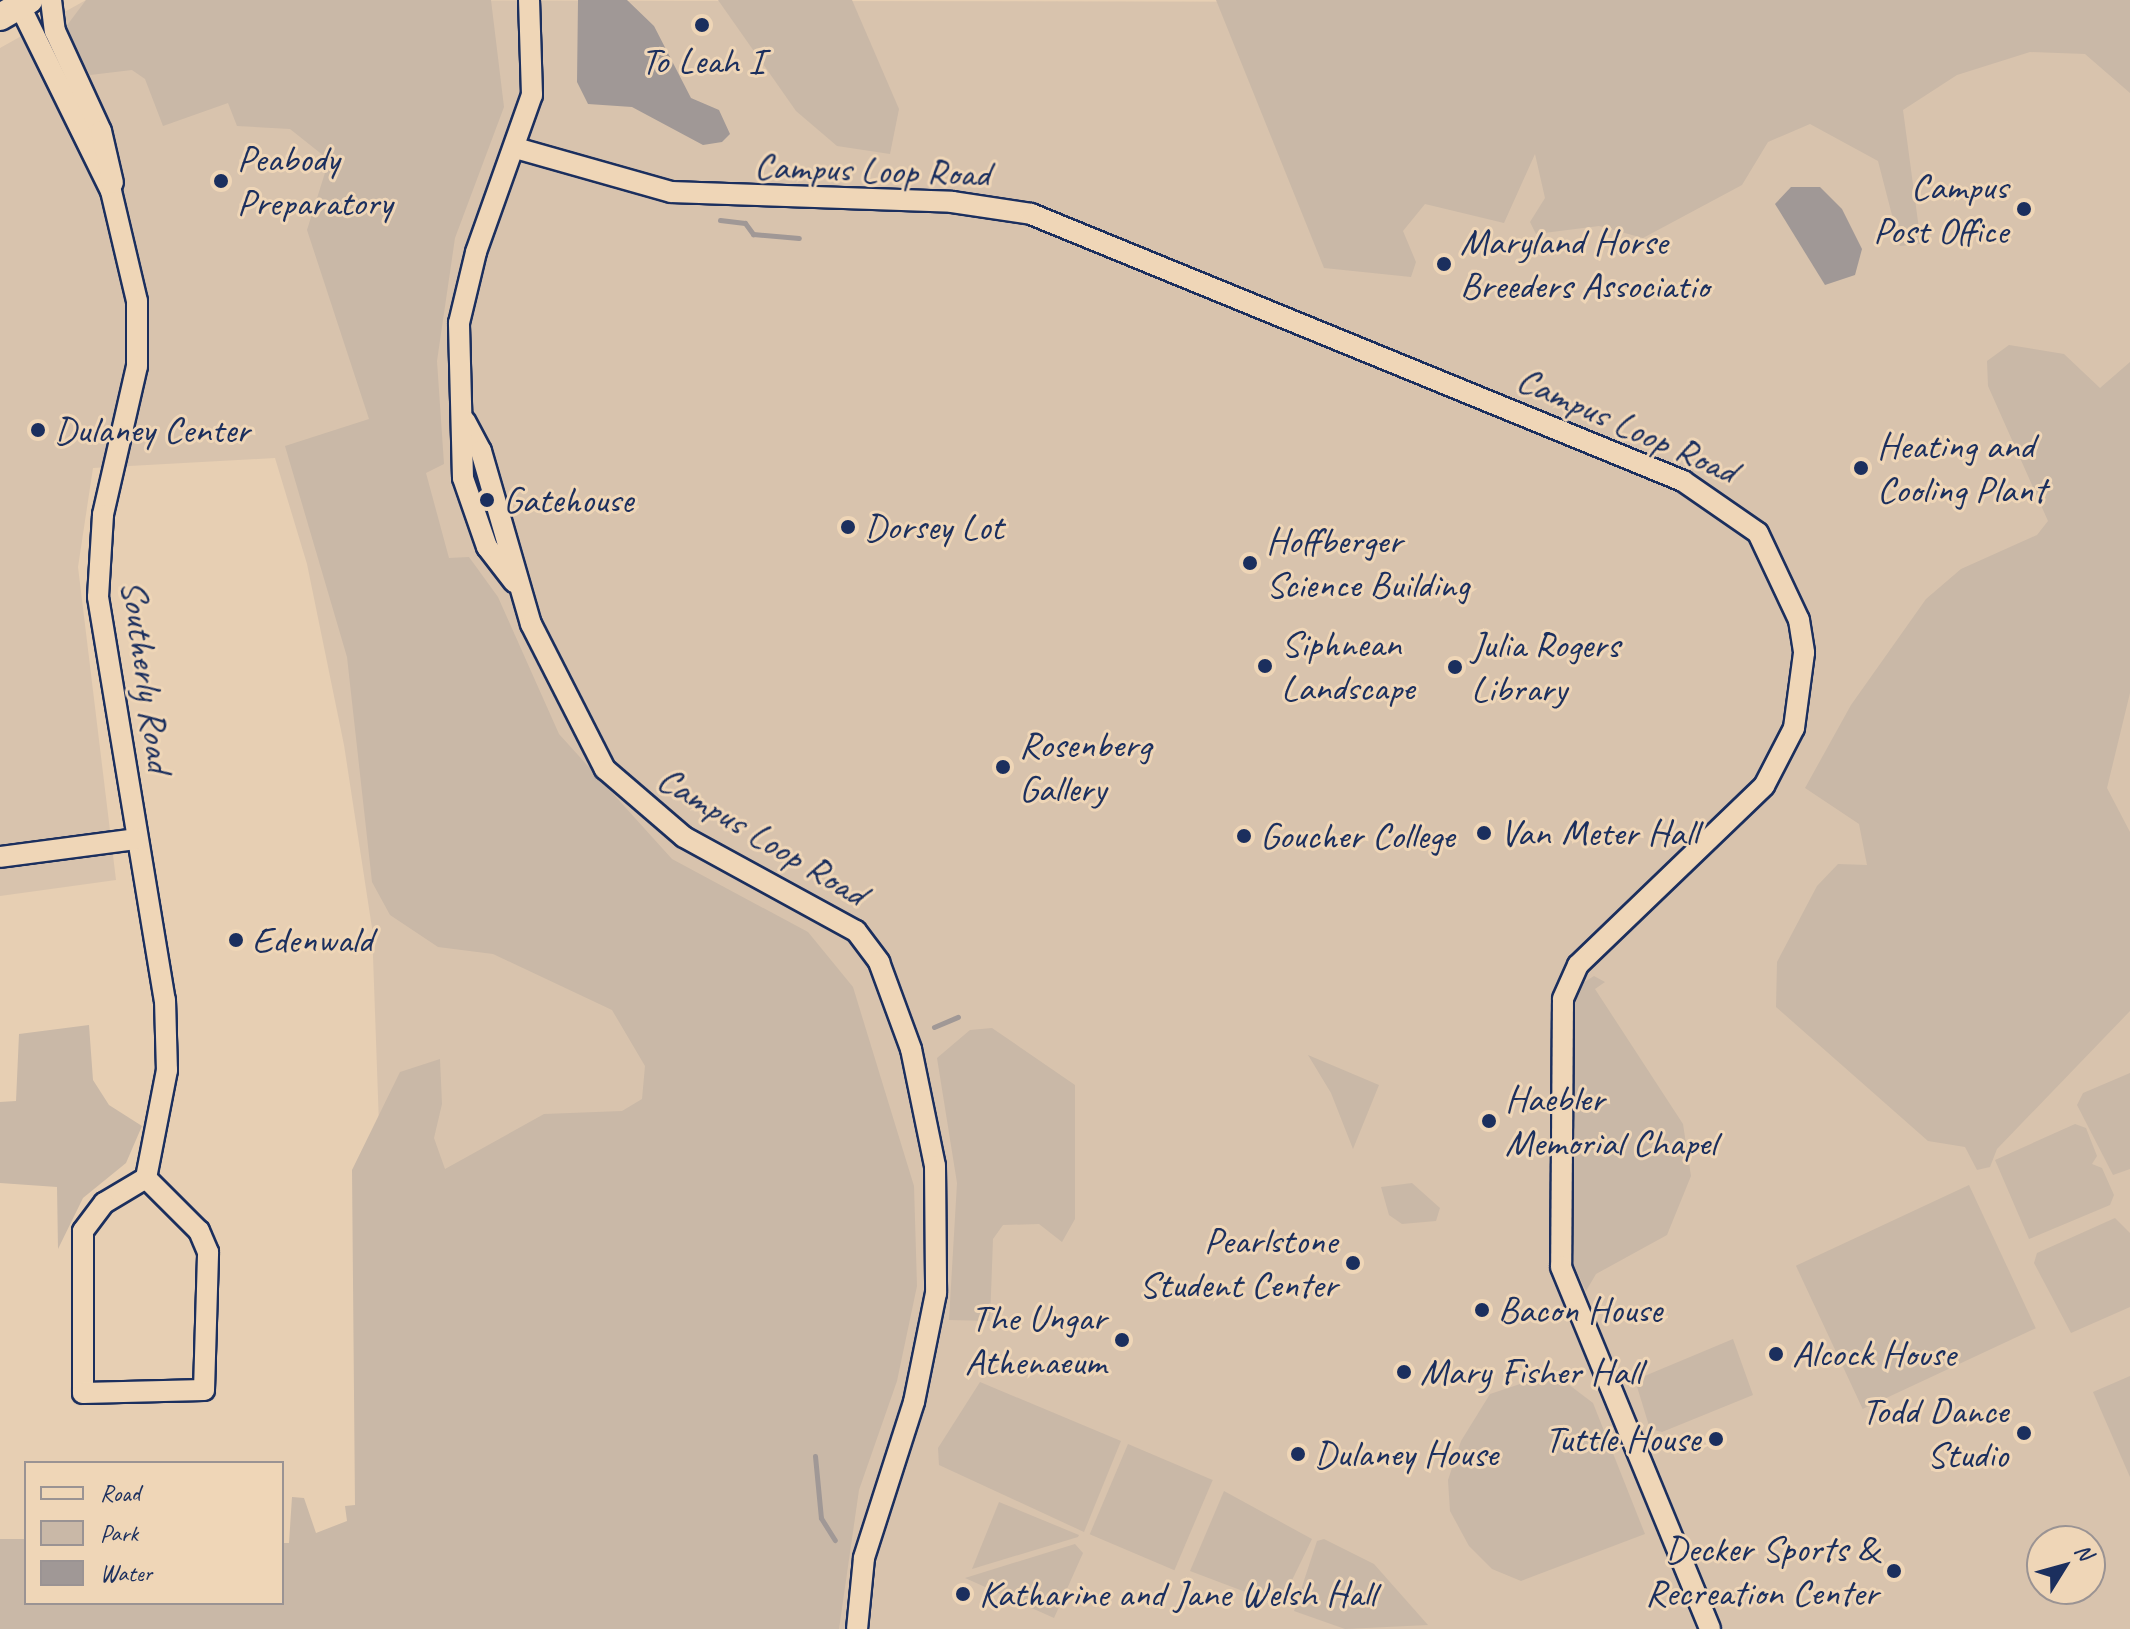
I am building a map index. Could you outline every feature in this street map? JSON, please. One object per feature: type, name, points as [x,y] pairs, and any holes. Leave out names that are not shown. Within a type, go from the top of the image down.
[{"type":"street","name":"Southerly Road","points":[[51,0],[62,52],[101,131],[115,177],[111,191]]},
{"type":"street","name":"Campus Loop Road","points":[[529,0],[536,62],[516,148],[464,298],[465,421],[481,451],[517,585],[559,688],[619,785],[684,837],[856,931],[879,962],[911,1049],[935,1166],[936,1293],[914,1402],[864,1558],[857,1629]]},
{"type":"street","name":"Southerly Road","points":[[17,6],[111,191],[139,333],[132,399],[103,515],[98,597],[165,1000],[159,1126],[146,1178]]},
{"type":"street","name":"Campus Loop Road","points":[[516,148],[671,192],[952,202],[1031,214],[1683,481],[1758,533],[1799,620],[1804,653],[1794,728],[1764,786],[1578,965],[1563,999],[1561,1267],[1710,1629]]},
{"type":"street","points":[[0,857],[137,839]]},
{"type":"street","points":[[146,1178],[199,1231],[208,1252],[204,1390],[83,1393],[83,1231],[104,1203],[146,1178]]},
{"type":"shaded area","name":"Goucher College","points":[[86,0],[2130,3],[2130,1629],[31,1629],[284,1605],[284,1601],[373,1523],[379,1125],[372,928],[344,745],[307,564],[275,458],[93,468],[78,567],[116,880],[0,896],[0,48]]},
{"type":"green space","points":[[86,0],[491,0],[504,107],[455,238],[437,361],[444,464],[426,473],[449,558],[469,557],[498,597],[559,734],[672,859],[808,932],[853,987],[914,1186],[917,1286],[897,1381],[859,1490],[839,1629],[0,1629],[0,1539],[24,1539],[24,1605],[284,1605],[284,1543],[289,1543],[292,1497],[304,1498],[316,1533],[347,1521],[345,1506],[355,1505],[352,1170],[400,1072],[440,1059],[442,1104],[434,1138],[445,1169],[544,1114],[622,1111],[642,1099],[645,1066],[612,1010],[493,954],[438,947],[390,915],[372,882],[347,657],[285,446],[369,419],[307,230],[329,160],[290,129],[237,126],[228,103],[163,126],[145,79],[132,70],[90,75],[65,28]]},
{"type":"green space","points":[[718,0],[852,0],[899,109],[890,154],[837,146],[796,111]]},
{"type":"green space","points":[[1216,0],[2130,0],[2130,93],[2085,54],[2030,52],[1957,75],[1903,110],[1921,244],[1900,246],[1878,161],[1810,124],[1768,142],[1742,185],[1643,238],[1599,226],[1536,234],[1530,222],[1545,198],[1535,154],[1504,223],[1425,204],[1403,231],[1416,262],[1411,277],[1324,268]]},
{"type":"green space","points":[[2009,345],[2064,354],[2100,388],[2130,362],[2130,693],[2107,788],[2130,832],[2130,1011],[1997,1149],[1990,1167],[1977,1170],[1965,1147],[1928,1141],[1776,1007],[1777,962],[1817,886],[1838,864],[1867,865],[1859,824],[1805,788],[1851,705],[1926,599],[1961,569],[2037,535],[2048,521],[1988,386],[1987,361]]},
{"type":"green space","points":[[1594,976],[1605,982],[1595,989],[1683,1124],[1691,1176],[1667,1235],[1596,1274],[1586,1291],[1567,1251],[1574,1007],[1578,986]]},
{"type":"green space","points":[[89,1025],[93,1080],[109,1105],[142,1126],[126,1163],[83,1198],[58,1249],[57,1187],[0,1183],[0,1102],[16,1101],[19,1034]]},
{"type":"green space","points":[[992,1028],[1075,1085],[1075,1219],[1062,1242],[1039,1224],[1003,1225],[993,1239],[990,1321],[949,1320],[957,1183],[937,1058],[970,1030]]},
{"type":"green space","points":[[1308,1055],[1379,1085],[1353,1149],[1331,1093]]},
{"type":"green space","points":[[2130,1073],[2130,1169],[2113,1175],[2077,1105],[2083,1093]]},
{"type":"green space","points":[[2075,1124],[2086,1128],[2097,1156],[2092,1164],[2102,1168],[2114,1195],[2110,1205],[2029,1239],[1995,1160]]},
{"type":"green space","points":[[1412,1183],[1440,1208],[1436,1221],[1402,1224],[1389,1215],[1381,1187]]},
{"type":"green space","points":[[1969,1185],[2036,1328],[1863,1409],[1796,1266]]},
{"type":"green space","points":[[2115,1218],[2130,1233],[2130,1307],[2071,1333],[2034,1263],[2037,1253]]},
{"type":"green space","points":[[1733,1339],[1753,1395],[1662,1432],[1650,1429],[1635,1380]]},
{"type":"green space","points":[[2130,1376],[2130,1477],[2093,1392]]},
{"type":"green space","points":[[1538,1378],[1564,1381],[1593,1403],[1645,1534],[1521,1581],[1492,1569],[1469,1546],[1450,1511],[1448,1480],[1461,1441],[1490,1394]]},
{"type":"green space","points":[[980,1382],[1121,1441],[1084,1532],[939,1465],[938,1448]]},
{"type":"green space","points":[[1128,1444],[1213,1480],[1174,1570],[1090,1534]]},
{"type":"green space","points":[[1224,1491],[1312,1539],[1280,1605],[1190,1571]]},
{"type":"green space","points":[[999,1502],[1079,1535],[972,1569]]},
{"type":"green space","points":[[1324,1539],[1374,1564],[1428,1625],[1345,1629],[1294,1611],[1317,1541]]},
{"type":"green space","points":[[1075,1544],[1083,1553],[1054,1618],[965,1578]]},
{"type":"water","points":[[578,0],[627,0],[654,26],[691,98],[719,110],[730,134],[722,142],[703,145],[632,107],[588,104],[577,82]]},
{"type":"water","points":[[1791,187],[1820,187],[1842,209],[1862,249],[1855,275],[1825,285],[1775,204]]},
{"type":"waterway","points":[[720,220],[745,223],[753,234],[799,238]]},
{"type":"waterway","points":[[934,1027],[958,1017]]},
{"type":"waterway","points":[[815,1456],[821,1518],[835,1540]]},
{"type":"place","name":"To Leah I","points":[[702,25]]},
{"type":"place","name":"Peabody Preparatory","points":[[221,181]]},
{"type":"place","name":"Campus Post Office","points":[[2024,209]]},
{"type":"place","name":"Maryland Horse Breeders Associatio","points":[[1444,264]]},
{"type":"place","name":"Dulaney Center","points":[[38,430]]},
{"type":"place","name":"Heating and Cooling Plant","points":[[1861,468]]},
{"type":"place","name":"Gatehouse","points":[[487,500]]},
{"type":"place","name":"Dorsey Lot","points":[[848,527]]},
{"type":"place","name":"Hoffberger Science Building","points":[[1250,563]]},
{"type":"place","name":"Siphnean Landscape","points":[[1265,666]]},
{"type":"place","name":"Julia Rogers Library","points":[[1455,667]]},
{"type":"place","name":"Rosenberg Gallery","points":[[1003,767]]},
{"type":"place","name":"Van Meter Hall","points":[[1484,833]]},
{"type":"place","name":"Goucher College","points":[[1244,836]]},
{"type":"place","name":"Edenwald","points":[[236,940]]},
{"type":"place","name":"Haebler Memorial Chapel","points":[[1489,1121]]},
{"type":"place","name":"Pearlstone Student Center","points":[[1353,1263]]},
{"type":"place","name":"Bacon House","points":[[1482,1310]]},
{"type":"place","name":"The Ungar Athenaeum","points":[[1122,1340]]},
{"type":"place","name":"Alcock House","points":[[1776,1354]]},
{"type":"place","name":"Mary Fisher Hall","points":[[1404,1372]]},
{"type":"place","name":"Todd Dance Studio","points":[[2024,1433]]},
{"type":"place","name":"Tuttle House","points":[[1716,1439]]},
{"type":"place","name":"Dulaney House","points":[[1298,1454]]},
{"type":"place","name":"Decker Sports & Recreation Center","points":[[1894,1571]]},
{"type":"place","name":"Katharine and Jane Welsh Hall","points":[[963,1594]]}]
